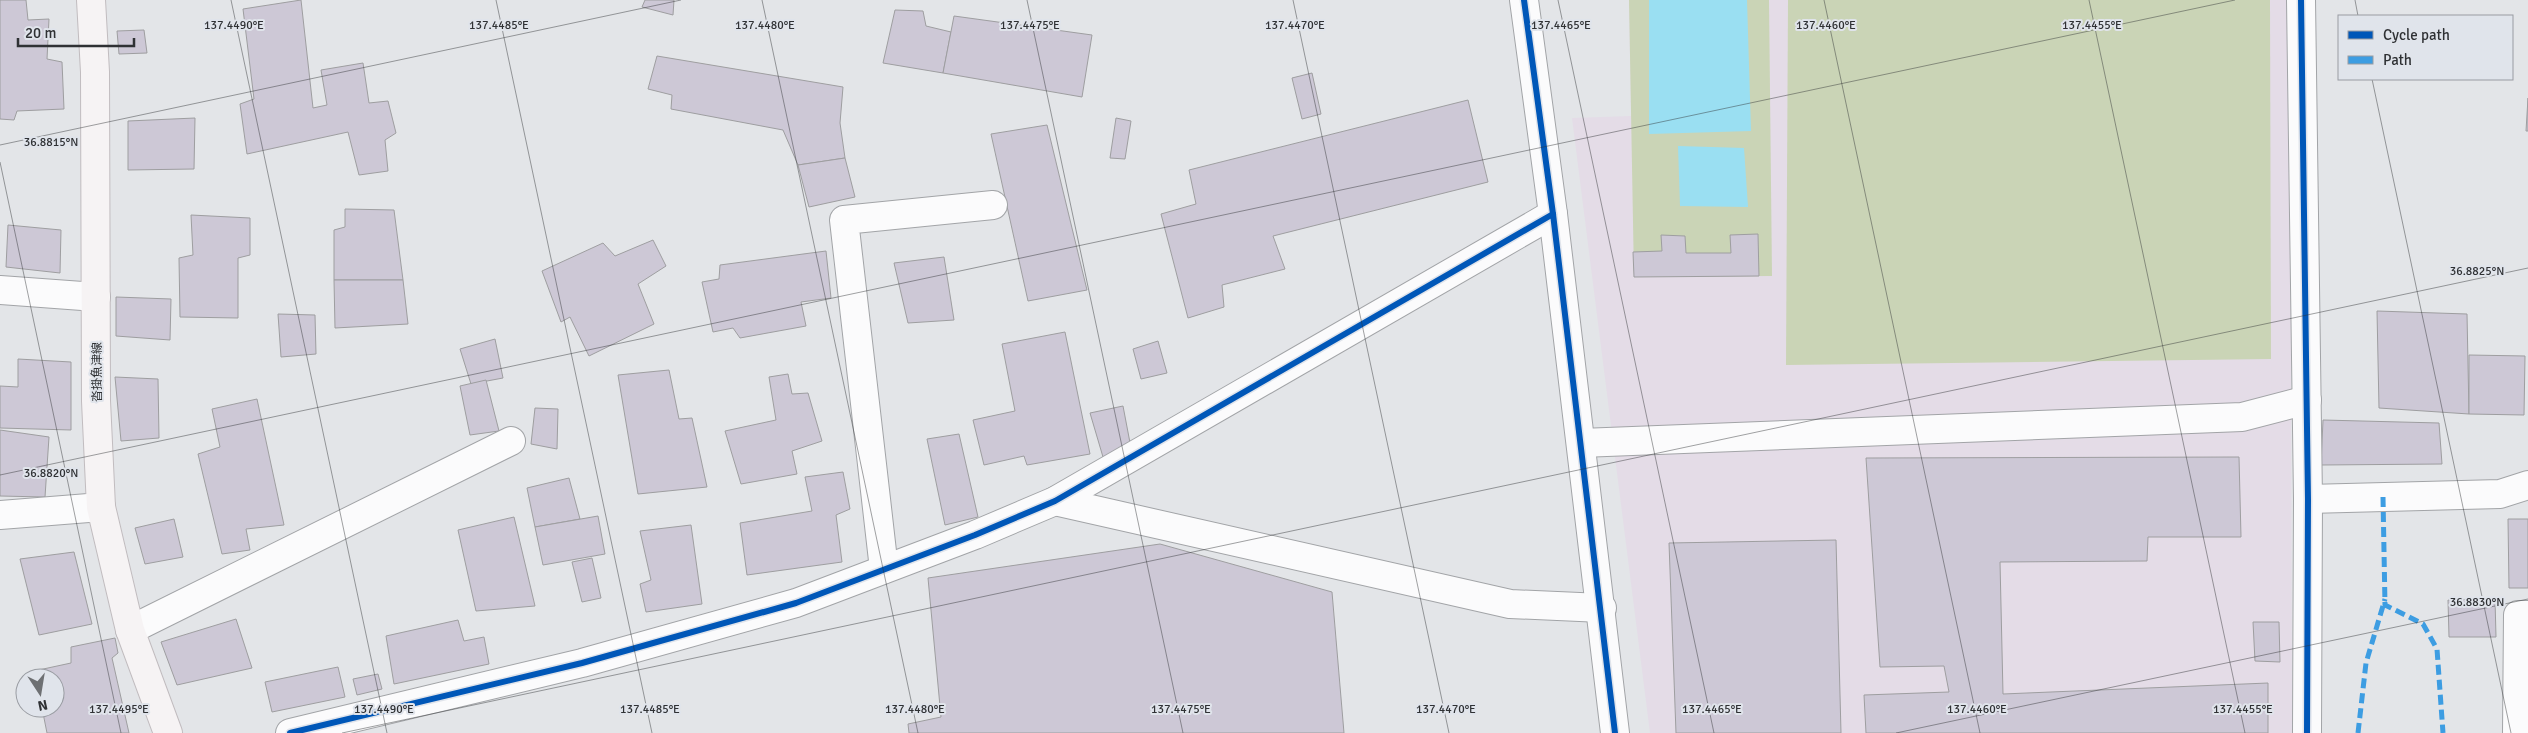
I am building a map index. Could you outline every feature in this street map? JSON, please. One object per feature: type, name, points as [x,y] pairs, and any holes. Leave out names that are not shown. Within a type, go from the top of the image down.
[{"type":"main road","name":"沓掛魚津線","points":[[91,0],[95,72],[96,401],[101,507],[130,630],[168,733]]},
{"type":"street","points":[[1524,0],[1553,214],[1602,608],[1615,733]]},
{"type":"street","points":[[2301,0],[2308,499],[2308,733]]},
{"type":"street","points":[[884,570],[844,220],[993,205]]},
{"type":"street","points":[[290,733],[582,663],[796,603],[976,535],[1055,501],[1553,214]]},
{"type":"street","points":[[0,290],[96,297]]},
{"type":"street","points":[[1581,443],[2242,417],[2306,400]]},
{"type":"street","points":[[130,630],[511,441]]},
{"type":"street","points":[[2308,499],[2500,494],[2528,485]]},
{"type":"street","points":[[1055,501],[1510,604],[1602,608]]},
{"type":"street","points":[[0,515],[101,507]]},
{"type":"street","points":[[2517,733],[2518,615],[2528,615]]},
{"type":"shaded area","points":[[1629,0],[2290,0],[2292,733],[1650,733],[1572,118],[1631,116]]},
{"type":"green space","points":[[1629,0],[1769,0],[1772,276],[1634,277]]},
{"type":"green space","points":[[1788,0],[2270,0],[2271,359],[1786,365]]},
{"type":"water","points":[[1649,0],[1747,0],[1751,131],[1649,134]]},
{"type":"water","points":[[1678,146],[1744,148],[1748,207],[1680,206]]},
{"type":"building","points":[[0,0],[26,0],[28,20],[49,19],[47,59],[62,62],[64,109],[17,111],[14,120],[0,119]]},
{"type":"building","points":[[301,0],[313,108],[327,105],[321,70],[363,63],[369,103],[388,101],[396,133],[385,140],[388,171],[359,175],[348,132],[247,154],[240,104],[254,99],[243,9]]},
{"type":"building","points":[[645,0],[674,0],[673,15],[642,7]]},
{"type":"building","points":[[895,10],[923,11],[926,26],[951,32],[943,73],[883,63]]},
{"type":"building","points":[[954,16],[1092,35],[1082,97],[943,73]]},
{"type":"building","points":[[144,30],[147,53],[119,54],[117,31]]},
{"type":"building","points":[[657,56],[843,87],[840,123],[845,158],[798,165],[783,130],[671,109],[672,95],[648,89]]},
{"type":"building","points":[[1312,73],[1321,114],[1302,119],[1292,78]]},
{"type":"building","points":[[2528,98],[2528,131],[2526,131]]},
{"type":"building","points":[[1468,100],[1488,182],[1273,236],[1285,269],[1222,285],[1224,307],[1188,318],[1161,214],[1196,204],[1189,170]]},
{"type":"building","points":[[195,118],[194,169],[128,170],[128,121]]},
{"type":"building","points":[[1116,118],[1131,121],[1125,159],[1110,158]]},
{"type":"building","points":[[1047,125],[1087,290],[1028,301],[991,134]]},
{"type":"building","points":[[845,158],[855,197],[809,207],[798,165]]},
{"type":"building","points":[[345,209],[394,210],[403,280],[334,280],[334,230],[345,227]]},
{"type":"building","points":[[191,215],[250,218],[250,255],[238,258],[238,318],[180,317],[179,258],[193,255]]},
{"type":"building","points":[[8,225],[61,230],[60,273],[6,267]]},
{"type":"building","points":[[1758,234],[1759,276],[1634,277],[1633,252],[1662,251],[1661,235],[1685,236],[1686,253],[1731,253],[1730,235]]},
{"type":"building","points":[[653,240],[666,266],[638,284],[654,324],[589,356],[570,317],[561,322],[542,271],[603,243],[615,256]]},
{"type":"building","points":[[826,251],[831,298],[801,302],[806,326],[740,338],[733,328],[713,332],[702,282],[719,279],[720,265]]},
{"type":"building","points":[[944,257],[954,320],[908,323],[894,263]]},
{"type":"building","points":[[334,280],[403,280],[408,324],[335,328]]},
{"type":"building","points":[[116,297],[171,299],[170,340],[116,336]]},
{"type":"building","points":[[2377,311],[2467,314],[2469,414],[2379,408]]},
{"type":"building","points":[[278,314],[315,315],[316,354],[281,357]]},
{"type":"building","points":[[1065,332],[1090,454],[1027,465],[1024,456],[984,465],[973,420],[1015,411],[1002,344]]},
{"type":"building","points":[[495,339],[503,378],[471,384],[460,349]]},
{"type":"building","points":[[1158,341],[1167,373],[1141,379],[1133,349]]},
{"type":"building","points":[[2469,355],[2525,356],[2524,415],[2469,414]]},
{"type":"building","points":[[18,359],[71,362],[71,430],[0,428],[0,386],[18,387]]},
{"type":"building","points":[[669,370],[679,419],[692,418],[707,487],[638,494],[618,375]]},
{"type":"building","points":[[788,374],[792,394],[808,393],[822,441],[792,451],[797,474],[741,484],[725,431],[776,420],[769,377]]},
{"type":"building","points":[[115,377],[158,379],[159,438],[121,441]]},
{"type":"building","points":[[486,380],[499,431],[470,435],[460,386]]},
{"type":"building","points":[[257,399],[284,525],[246,529],[250,550],[222,554],[198,454],[220,447],[212,409]]},
{"type":"building","points":[[1123,406],[1131,448],[1103,457],[1090,413]]},
{"type":"building","points":[[535,408],[558,409],[557,449],[531,444]]},
{"type":"building","points":[[2323,420],[2439,423],[2442,464],[2321,465]]},
{"type":"building","points":[[0,430],[49,437],[45,497],[0,496]]},
{"type":"building","points":[[959,434],[978,517],[945,525],[927,439]]},
{"type":"building","points":[[2239,457],[2241,537],[2148,537],[2147,561],[2000,562],[2003,694],[2268,683],[2268,733],[1866,733],[1864,695],[1949,692],[1944,666],[1880,667],[1866,458]]},
{"type":"building","points":[[843,472],[850,509],[836,515],[842,562],[747,575],[740,523],[812,511],[805,477]]},
{"type":"building","points":[[569,478],[580,519],[535,527],[527,488]]},
{"type":"building","points":[[598,516],[605,554],[543,565],[535,527]]},
{"type":"building","points":[[514,517],[535,606],[476,611],[458,530]]},
{"type":"building","points":[[174,519],[183,557],[145,564],[135,528]]},
{"type":"building","points":[[2508,519],[2528,519],[2528,588],[2509,588]]},
{"type":"building","points":[[691,525],[702,604],[646,612],[640,584],[651,580],[640,531]]},
{"type":"building","points":[[1836,540],[1841,733],[1676,733],[1669,543]]},
{"type":"building","points":[[1160,544],[1332,592],[1344,733],[909,733],[908,724],[941,717],[928,578]]},
{"type":"building","points":[[74,552],[92,624],[39,635],[20,559]]},
{"type":"building","points":[[592,558],[601,598],[582,602],[572,562]]},
{"type":"building","points":[[2495,599],[2496,637],[2449,637],[2448,600]]},
{"type":"building","points":[[236,619],[252,668],[177,685],[161,642]]},
{"type":"building","points":[[458,620],[464,641],[484,637],[489,664],[394,684],[386,636]]},
{"type":"building","points":[[2253,622],[2279,622],[2280,662],[2255,661]]},
{"type":"building","points":[[115,638],[118,653],[112,658],[129,733],[47,733],[44,718],[65,718],[65,668],[48,668],[71,663],[71,647]]},
{"type":"building","points":[[338,667],[345,697],[272,712],[265,682]]},
{"type":"building","points":[[378,674],[382,689],[357,695],[353,679]]},
{"type":"marked path","points":[[2383,497],[2385,605],[2423,624],[2437,649],[2443,733]]},
{"type":"marked path","points":[[2358,733],[2366,663],[2385,599]]},
{"type":"cycle path","points":[[1524,0],[1553,214],[1615,733]]},
{"type":"cycle path","points":[[2301,0],[2308,499],[2307,733]]},
{"type":"cycle path","points":[[290,733],[582,663],[796,603],[975,535],[1055,501],[1553,214]]}]
